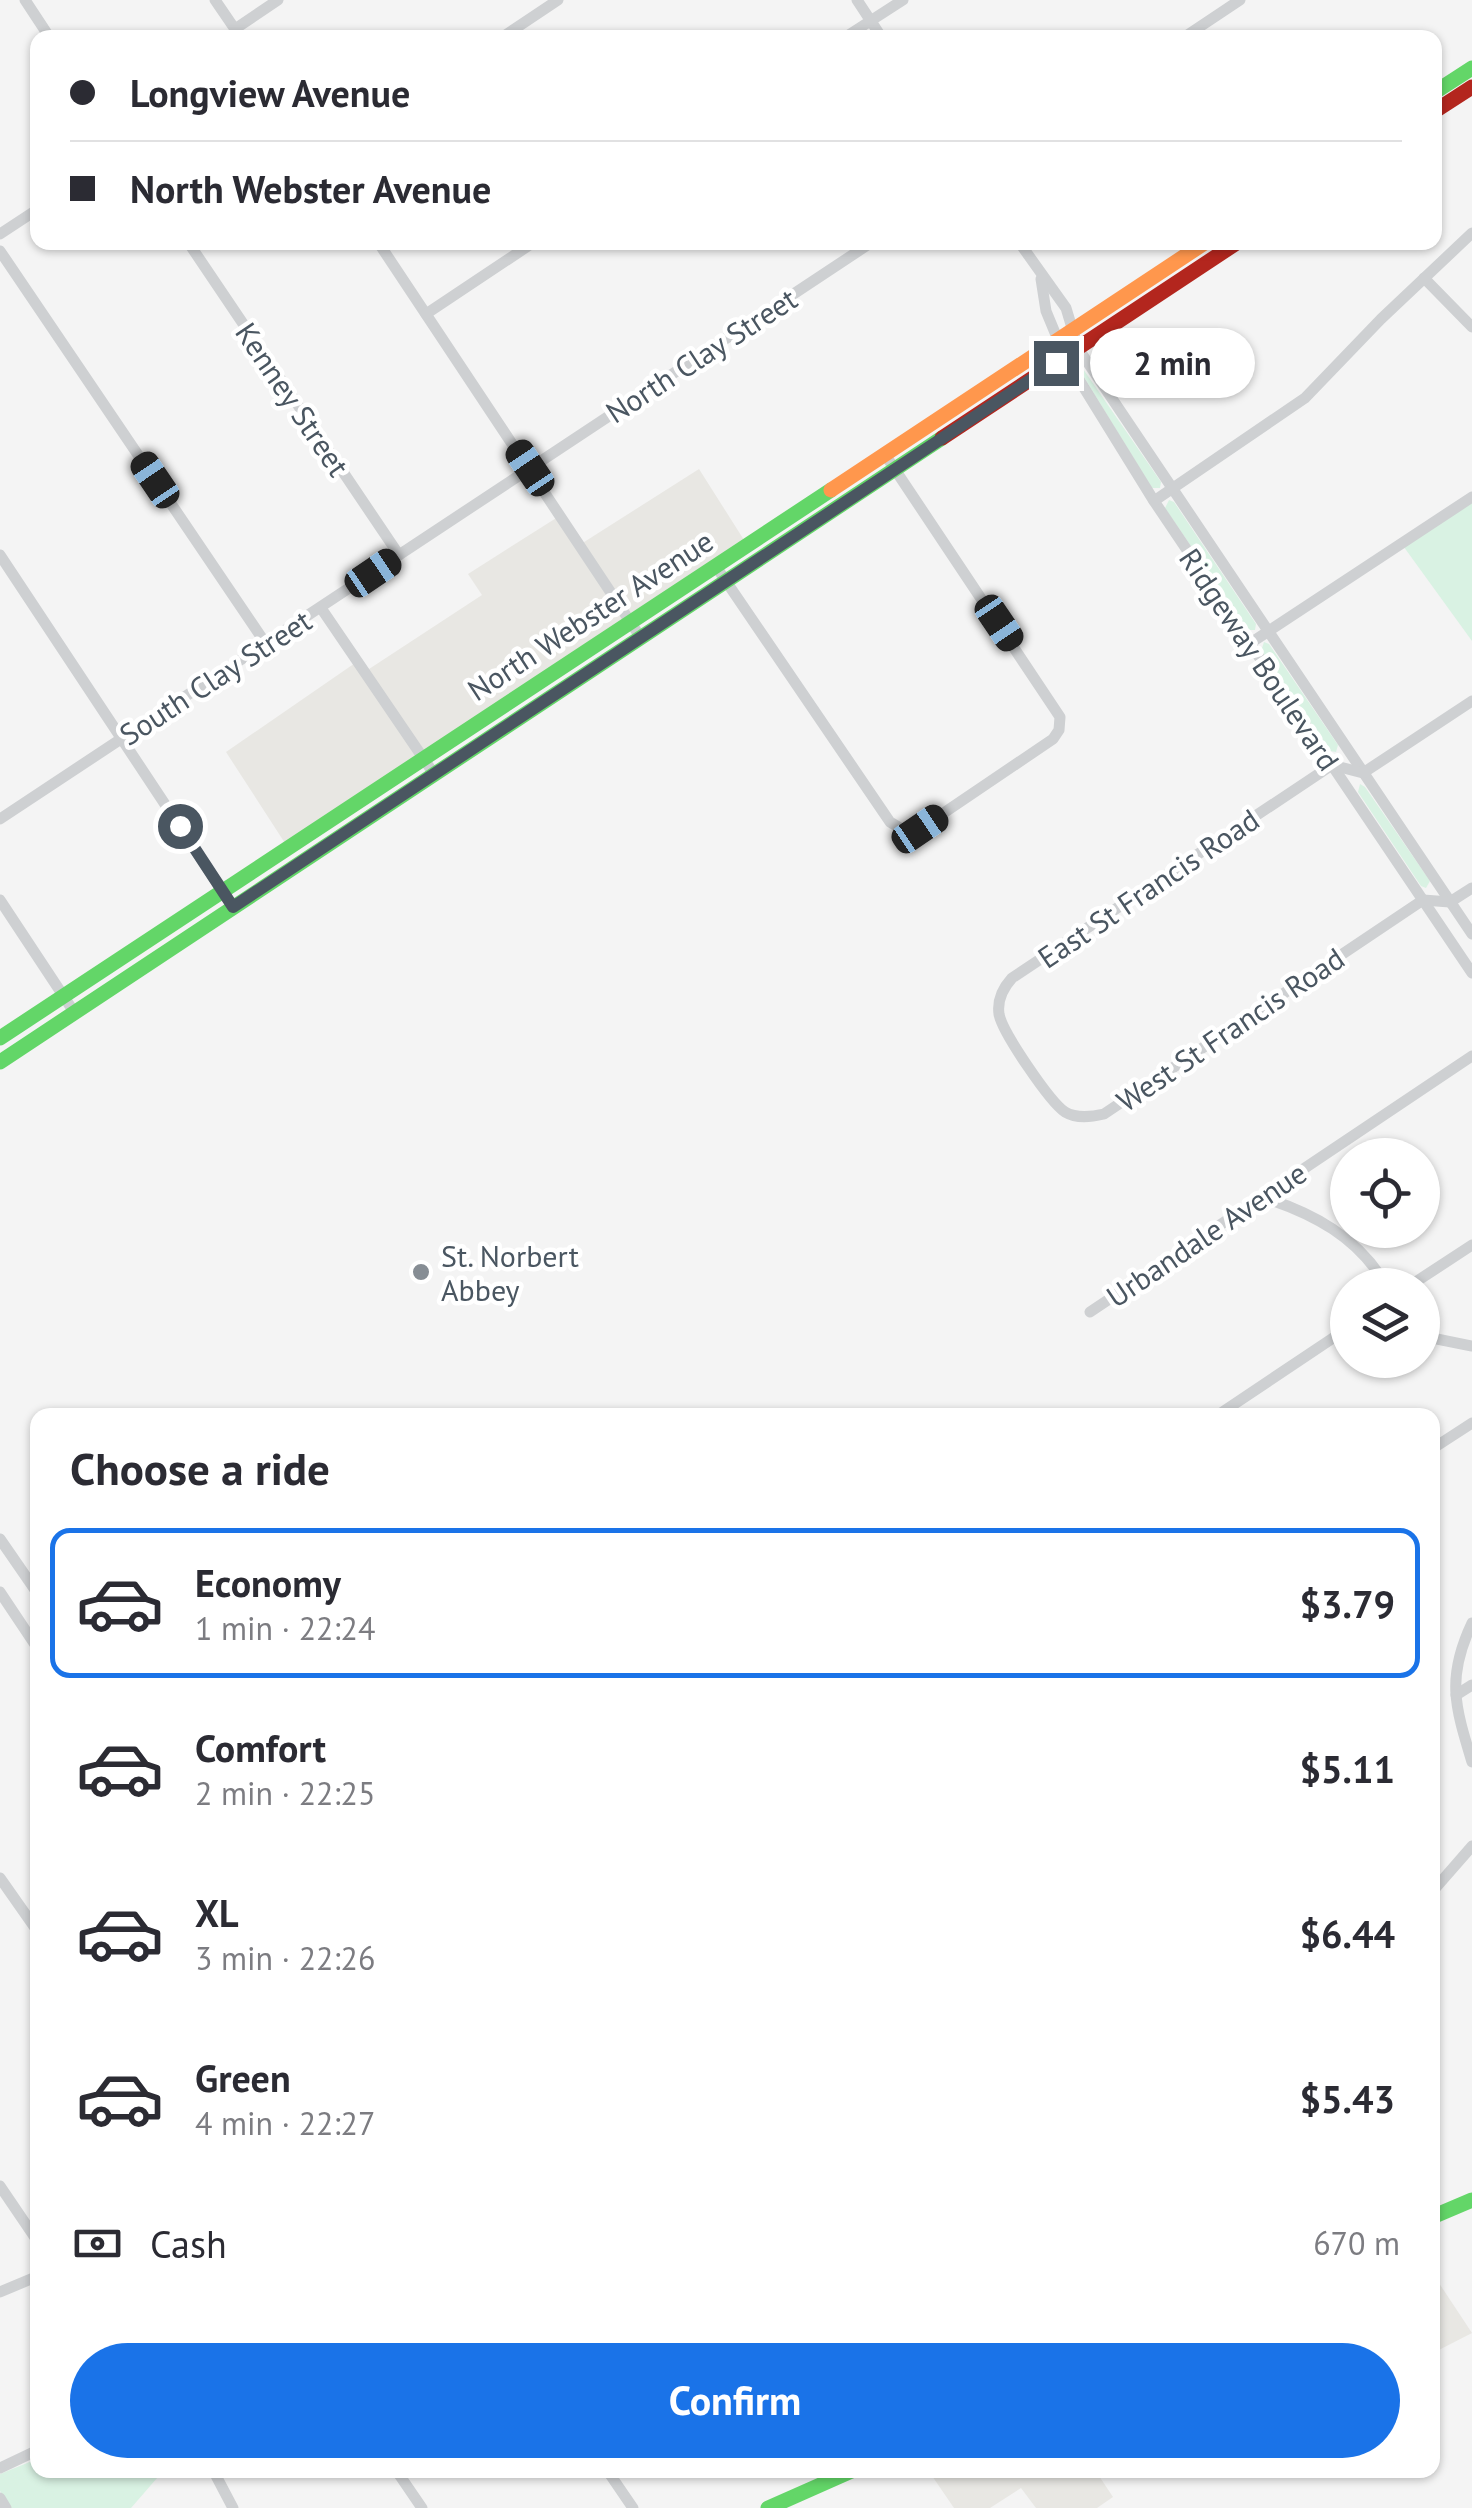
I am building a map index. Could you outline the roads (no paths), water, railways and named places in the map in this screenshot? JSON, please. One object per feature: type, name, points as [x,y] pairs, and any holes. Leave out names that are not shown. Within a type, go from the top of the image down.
[{"type":"main road","points":[[1442,87],[1472,68]]},
{"type":"main road","points":[[1442,107],[1472,87]]},
{"type":"main road","name":"North Webster Avenue","points":[[3,1036],[1194,250]]},
{"type":"main road","name":"North Webster Avenue","points":[[0,1062],[1226,250]]},
{"type":"main road","points":[[1440,2214],[1472,2200]]},
{"type":"main road","points":[[768,2508],[836,2478]]},
{"type":"street","points":[[25,0],[45,30]]},
{"type":"street","points":[[215,0],[236,30]]},
{"type":"street","points":[[242,30],[278,0]]},
{"type":"street","points":[[514,30],[558,0]]},
{"type":"street","points":[[856,0],[877,30]]},
{"type":"street","points":[[856,30],[904,0]]},
{"type":"street","points":[[1195,30],[1240,0]]},
{"type":"street","points":[[0,234],[30,214]]},
{"type":"street","points":[[1154,501],[1305,398],[1472,233]]},
{"type":"street","name":"Kenney Street","points":[[193,250],[399,556]]},
{"type":"street","points":[[383,250],[641,638]]},
{"type":"street","points":[[426,314],[522,250]]},
{"type":"street","name":"North Clay Street","points":[[530,468],[860,250]]},
{"type":"street","points":[[1025,250],[1066,308],[1064,335]]},
{"type":"street","points":[[0,252],[266,644]]},
{"type":"street","points":[[1040,273],[1045,305],[1064,335]]},
{"type":"street","points":[[1424,278],[1472,328]]},
{"type":"street","name":"Ridgeway Boulevard","points":[[1064,335],[1154,501],[1472,973]]},
{"type":"street","name":"Ridgeway Boulevard","points":[[1072,352],[1171,489],[1472,934]]},
{"type":"street","points":[[714,565],[893,825],[905,831],[920,829],[1053,739],[1060,717],[884,453]]},
{"type":"street","name":"South Clay Street","points":[[0,819],[530,468]]},
{"type":"street","points":[[1249,644],[1472,497]]},
{"type":"street","points":[[0,554],[233,907]]},
{"type":"street","points":[[322,608],[434,774]]},
{"type":"street","points":[[1332,764],[1363,773],[1472,700]]},
{"type":"street","name":"East St Francis Road","points":[[1007,1031],[999,1003],[1012,978],[1332,764]]},
{"type":"street","points":[[1423,900],[1450,902],[1472,888]]},
{"type":"street","points":[[0,900],[74,1012]]},
{"type":"street","name":"West St Francis Road","points":[[1007,1031],[1057,1104],[1075,1116],[1104,1114],[1423,900]]},
{"type":"street","name":"Urbandale Avenue","points":[[1090,1312],[1472,1056]]},
{"type":"street","points":[[1262,1197],[1302,1211],[1337,1230],[1376,1268]]},
{"type":"street","points":[[1436,1268],[1472,1244]]},
{"type":"street","points":[[1228,1408],[1330,1340]]},
{"type":"street","points":[[1440,1340],[1472,1346]]},
{"type":"street","points":[[1440,1444],[1472,1422]]},
{"type":"street","points":[[0,1539],[30,1582]]},
{"type":"street","points":[[0,1592],[30,1636]]},
{"type":"street","points":[[1472,1623],[1454,1676],[1472,1762]]},
{"type":"street","points":[[1456,1695],[1472,1684]]},
{"type":"street","points":[[1440,1883],[1472,1846]]},
{"type":"street","points":[[0,1878],[30,1921]]},
{"type":"street","points":[[0,2186],[30,2230]]},
{"type":"street","points":[[0,2292],[30,2279]]},
{"type":"street","points":[[0,2468],[30,2454]]},
{"type":"street","points":[[216,2478],[232,2508]]},
{"type":"street","points":[[401,2478],[422,2508]]},
{"type":"street","points":[[612,2478],[633,2508]]},
{"type":"street","points":[[0,2498],[6,2508]]},
{"type":"place","name":"St. Norbert Abbey","points":[[421,1272]]}]
